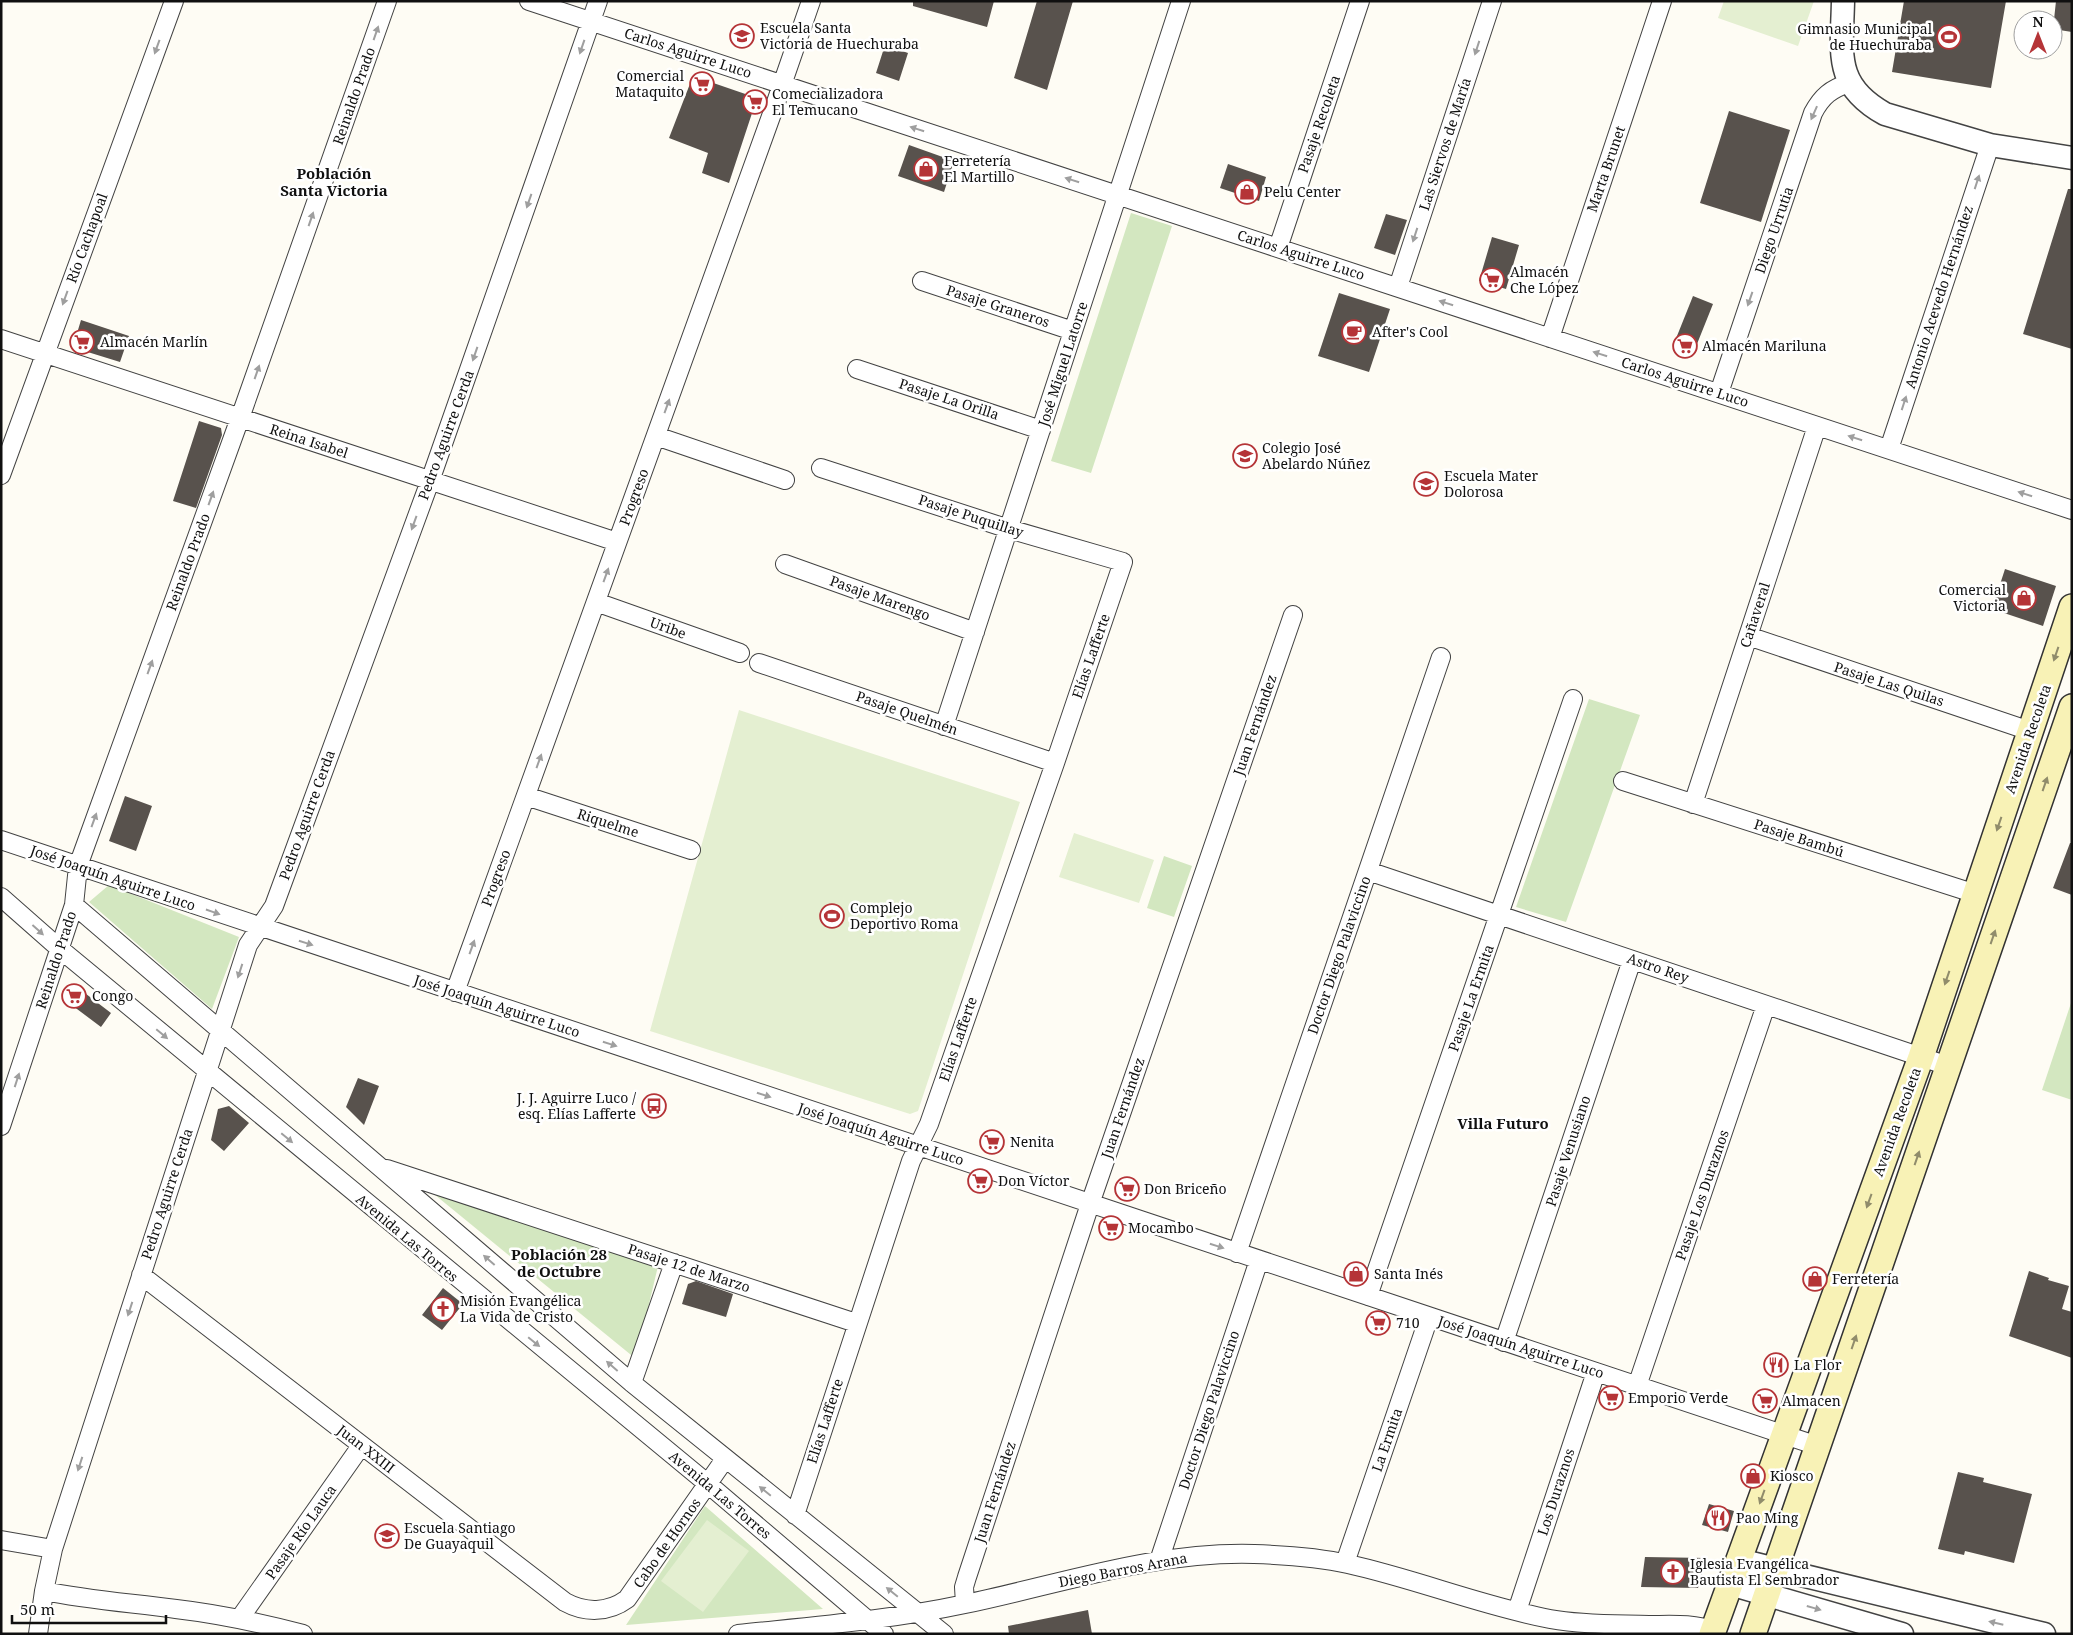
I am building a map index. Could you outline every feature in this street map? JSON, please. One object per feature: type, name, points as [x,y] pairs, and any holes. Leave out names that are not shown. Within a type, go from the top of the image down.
[{"type":"main road","name":"Avenida Recoleta","points":[[1713,1632],[1921,1057],[2072,607]]},
{"type":"main road","points":[[1753,1634],[1948,1066],[2065,747],[2071,710],[2039,704]]},
{"type":"street","name":"Río Cachapoal","points":[[1,475],[174,1]]},
{"type":"street","name":"Reinaldo Prado","points":[[1,1126],[74,905],[78,866],[240,418],[387,1]]},
{"type":"street","name":"Carlos Aguirre Luco","points":[[529,1],[2072,510]]},
{"type":"street","name":"Pedro Aguirre Cerda","points":[[38,1634],[44,1591],[53,1549],[248,945],[274,906],[430,481],[598,1]]},
{"type":"street","name":"Progreso","points":[[455,992],[783,85],[811,1]]},
{"type":"street","name":"José Miguel Latorre","points":[[944,726],[1181,1]]},
{"type":"street","name":"Pasaje Recoleta","points":[[1278,248],[1360,1]]},
{"type":"street","name":"Las Siervos de María","points":[[1398,287],[1492,1]]},
{"type":"street","name":"Marta Brunet","points":[[1550,338],[1662,1]]},
{"type":"street","points":[[1843,1],[1843,62],[1850,83],[1863,99],[1885,114],[1990,145],[2072,158]]},
{"type":"street","name":"Diego Urrutia","points":[[1719,393],[1813,113],[1827,93],[1850,83]]},
{"type":"street","name":"Antonio Acevedo Hernández","points":[[1889,449],[1990,145]]},
{"type":"street","name":"Pasaje Graneros","points":[[922,281],[1073,331]]},
{"type":"street","name":"Reina Isabel","points":[[1,339],[618,542]]},
{"type":"street","name":"Pasaje La Orilla","points":[[857,369],[1041,430]]},
{"type":"street","name":"Cañaveral","points":[[1693,804],[1818,426]]},
{"type":"street","points":[[656,436],[785,480]]},
{"type":"street","name":"Pasaje Puquillay","points":[[821,468],[1009,529],[1123,562]]},
{"type":"street","name":"Elías Lafferte","points":[[795,1515],[856,1323],[911,1161],[929,1124],[1123,562]]},
{"type":"street","name":"Pasaje Marengo","points":[[785,564],[975,632]]},
{"type":"street","name":"Uribe","points":[[596,602],[740,653]]},
{"type":"street","name":"Juan Fernández","points":[[965,1604],[964,1587],[967,1577],[1090,1204],[1293,614]]},
{"type":"street","name":"Pasaje Las Quilas","points":[[1748,636],[2030,731]]},
{"type":"street","name":"Doctor Diego Palaviccino","points":[[1238,1253],[1441,658]]},
{"type":"street","name":"Pasaje Quelmén","points":[[759,663],[1055,763]]},
{"type":"street","name":"Pasaje La Ermita","points":[[1368,1296],[1573,699]]},
{"type":"street","name":"Pasaje Bambú","points":[[1623,782],[1976,894]]},
{"type":"street","name":"Riquelme","points":[[526,796],[691,850]]},
{"type":"street","name":"José Joaquín Aguirre Luco","points":[[1,840],[1818,1446]]},
{"type":"street","name":"Astro Rey","points":[[1368,871],[1948,1066]]},
{"type":"street","name":"Avenida Las Torres","points":[[1,897],[60,949],[708,1484],[884,1634]]},
{"type":"street","points":[[74,905],[632,1383],[944,1634]]},
{"type":"street","name":"Pasaje Venusiano","points":[[1504,1342],[1632,960]]},
{"type":"street","name":"Pasaje Los Duraznos","points":[[1637,1386],[1766,1005]]},
{"type":"street","name":"Pasaje 12 de Marzo","points":[[380,1167],[856,1323]]},
{"type":"street","name":"Doctor Diego Palaviccino","points":[[1159,1561],[1259,1260]]},
{"type":"street","points":[[632,1383],[674,1263]]},
{"type":"street","name":"Juan XXIII","points":[[141,1275],[565,1602],[579,1608],[597,1610]]},
{"type":"street","name":"La Ermita","points":[[1345,1563],[1429,1317]]},
{"type":"street","name":"Los Duraznos","points":[[1517,1612],[1596,1372]]},
{"type":"street","name":"Pasaje Río Lauca","points":[[240,1618],[361,1446]]},
{"type":"street","name":"Cabo de Hornos","points":[[597,1610],[614,1607],[627,1599],[725,1459]]},
{"type":"street","points":[[1,1540],[53,1549]]},
{"type":"street","name":"Diego Barros Arana","points":[[738,1634],[868,1621],[918,1613],[1180,1557],[1238,1554],[1282,1556],[1345,1563],[1517,1612],[1579,1623],[1686,1625],[1706,1628],[1713,1632]]},
{"type":"street","points":[[1739,1560],[2044,1634]]},
{"type":"street","points":[[1730,1584],[1902,1634]]},
{"type":"street","points":[[44,1591],[109,1602],[175,1608],[240,1618],[303,1634]]},
{"type":"green space","points":[[1724,1],[1814,1],[1798,46],[1718,18]]},
{"type":"green space","points":[[1131,213],[1172,226],[1091,473],[1051,461]]},
{"type":"green space","points":[[1589,699],[1640,715],[1566,922],[1516,907]]},
{"type":"green space","name":"Complejo Deportivo Roma","points":[[739,710],[1020,802],[918,1111],[910,1114],[650,1031]]},
{"type":"green space","points":[[1074,833],[1154,860],[1139,903],[1059,877]]},
{"type":"green space","points":[[1164,856],[1192,866],[1174,917],[1147,908]]},
{"type":"green space","points":[[109,885],[239,937],[212,1009],[89,902]]},
{"type":"green space","points":[[2072,1000],[2072,1100],[2042,1090]]},
{"type":"green space","points":[[429,1190],[658,1266],[636,1359]]},
{"type":"green space","points":[[705,1506],[823,1609],[626,1625]]},
{"type":"green space","points":[[707,1520],[749,1551],[703,1612],[661,1581]]},
{"type":"building","points":[[913,1],[994,1],[987,27],[913,6]]},
{"type":"building","points":[[1037,1],[1073,1],[1047,90],[1014,78]]},
{"type":"building","name":"Gimnasio Municipal de Huechuraba","points":[[1904,1],[2006,1],[1991,88],[1892,72]]},
{"type":"building","points":[[2056,1],[2072,1],[2072,32],[2063,31],[2063,10],[2055,10]]},
{"type":"building","points":[[885,45],[908,53],[899,81],[876,73]]},
{"type":"building","points":[[693,76],[757,98],[729,183],[702,173],[708,153],[669,138]]},
{"type":"building","points":[[1729,111],[1790,130],[1761,222],[1700,203]]},
{"type":"building","name":"Ferretería El Martillo","points":[[909,145],[954,161],[944,192],[898,176]]},
{"type":"building","points":[[1228,164],[1266,177],[1259,201],[1220,188]]},
{"type":"building","points":[[2068,189],[2072,189],[2072,349],[2023,334]]},
{"type":"building","points":[[1386,214],[1407,220],[1395,255],[1374,248]]},
{"type":"building","points":[[1492,237],[1519,245],[1506,289],[1479,281]]},
{"type":"building","name":"After's Cool","points":[[1339,293],[1390,309],[1369,372],[1318,356]]},
{"type":"building","points":[[1693,296],[1713,304],[1693,354],[1673,346]]},
{"type":"building","points":[[81,320],[129,336],[120,362],[78,349],[75,340]]},
{"type":"building","points":[[199,421],[221,428],[222,435],[196,508],[173,501]]},
{"type":"building","name":"Comercial Victoria","points":[[2005,569],[2056,586],[2043,626],[1992,609]]},
{"type":"building","points":[[125,796],[152,806],[136,851],[109,841]]},
{"type":"building","points":[[2070,843],[2072,843],[2072,895],[2053,888]]},
{"type":"building","points":[[73,984],[111,1013],[101,1027],[69,1003]]},
{"type":"building","points":[[358,1078],[379,1086],[364,1125],[346,1107]]},
{"type":"building","points":[[229,1106],[249,1123],[224,1151],[211,1140],[218,1109]]},
{"type":"building","points":[[2029,1271],[2049,1278],[2048,1280],[2069,1286],[2062,1309],[2072,1312],[2072,1358],[2009,1336]]},
{"type":"building","points":[[696,1281],[733,1294],[726,1317],[682,1304],[688,1284]]},
{"type":"building","name":"Misión Evangélica La Vida de Cristo","points":[[443,1288],[463,1304],[442,1330],[422,1315]]},
{"type":"building","points":[[1958,1472],[1984,1478],[1983,1482],[2032,1494],[2014,1563],[1965,1551],[1964,1555],[1938,1549]]},
{"type":"building","name":"Pao Ming","points":[[1709,1504],[1734,1511],[1728,1532],[1702,1525]]},
{"type":"building","name":"Iglesia Evangélica Bautista El Sembrador","points":[[1645,1557],[1707,1558],[1698,1588],[1641,1587]]},
{"type":"building","points":[[1088,1610],[1092,1634],[1009,1634],[1008,1626]]},
{"type":"place","name":"Escuela Santa Victoria de Huechuraba","points":[[742,36]]},
{"type":"place","name":"Gimnasio Municipal de Huechuraba","points":[[1949,37]]},
{"type":"place","name":"Comercial Mataquito","points":[[702,84]]},
{"type":"place","name":"Comecializadora El Temucano","points":[[755,102]]},
{"type":"place","name":"Ferretería El Martillo","points":[[926,169]]},
{"type":"place","name":"Pelu Center","points":[[1247,192]]},
{"type":"place","name":"Almacén Che López","points":[[1492,280]]},
{"type":"place","name":"After's Cool","points":[[1354,332]]},
{"type":"place","name":"Almacén Marlín","points":[[82,342]]},
{"type":"place","name":"Almacén Mariluna","points":[[1685,346]]},
{"type":"place","name":"Colegio José Abelardo Núñez","points":[[1245,456]]},
{"type":"place","name":"Escuela Mater Dolorosa","points":[[1426,484]]},
{"type":"place","name":"Comercial Victoria","points":[[2024,598]]},
{"type":"place","name":"Complejo Deportivo Roma","points":[[832,916]]},
{"type":"place","name":"Congo","points":[[74,996]]},
{"type":"place","name":"J. J. Aguirre Luco / esq. Elías Lafferte","points":[[654,1106]]},
{"type":"place","name":"Nenita","points":[[992,1142]]},
{"type":"place","name":"Don Víctor","points":[[980,1181]]},
{"type":"place","name":"Don Briceño","points":[[1127,1189]]},
{"type":"place","name":"Mocambo","points":[[1111,1228]]},
{"type":"place","name":"Santa Inés","points":[[1356,1274]]},
{"type":"place","name":"Ferretería","points":[[1815,1279]]},
{"type":"place","name":"Misión Evangélica La Vida de Cristo","points":[[443,1309]]},
{"type":"place","name":"710","points":[[1378,1323]]},
{"type":"place","name":"La Flor","points":[[1776,1365]]},
{"type":"place","name":"Emporio Verde","points":[[1611,1398]]},
{"type":"place","name":"Almacen","points":[[1765,1401]]},
{"type":"place","name":"Kiosco","points":[[1753,1476]]},
{"type":"place","name":"Pao Ming","points":[[1718,1518]]},
{"type":"place","name":"Escuela Santiago De Guayaquil","points":[[387,1536]]},
{"type":"place","name":"Iglesia Evangélica Bautista El Sembrador","points":[[1673,1572]]},
{"type":"district","name":"Población Santa Victoria","points":[[334,182]]},
{"type":"district","name":"Villa Futuro","points":[[1503,1124]]},
{"type":"district","name":"Población 28 de Octubre","points":[[559,1264]]}]
